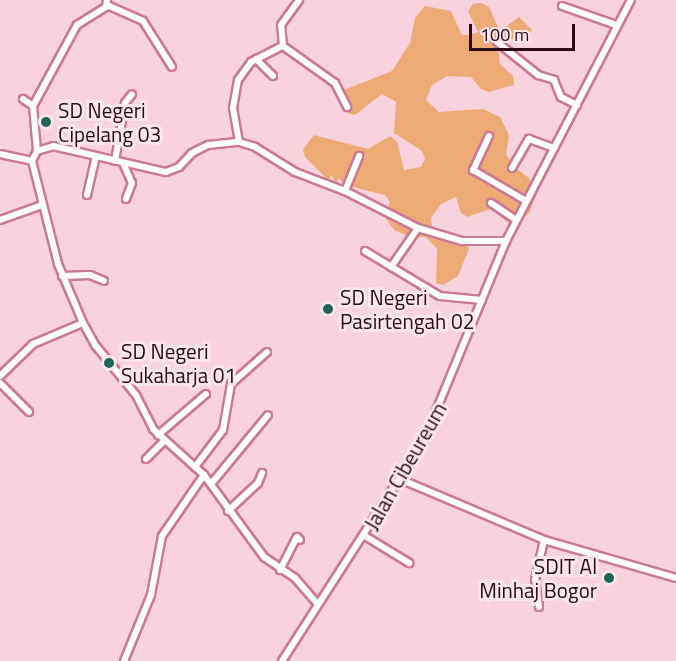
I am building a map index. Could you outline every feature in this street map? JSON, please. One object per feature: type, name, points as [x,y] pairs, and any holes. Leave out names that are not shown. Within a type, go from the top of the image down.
[{"type":"street","points":[[299,0],[281,26],[283,46],[335,83],[347,107]]},
{"type":"street","name":"Jalan Cibeureum","points":[[282,661],[317,603],[402,480],[440,410],[506,241],[616,25],[631,0]]},
{"type":"street","points":[[172,67],[143,21],[107,3],[79,21],[33,106],[37,151],[32,161],[42,205],[62,276],[96,346],[136,395],[161,438],[204,475],[228,512],[264,557],[303,584],[317,603]]},
{"type":"street","points":[[562,6],[616,25]]},
{"type":"street","points":[[497,42],[538,75],[554,80],[561,97],[577,105]]},
{"type":"street","points":[[239,142],[233,108],[235,88],[245,67],[283,46]]},
{"type":"street","points":[[256,59],[273,76]]},
{"type":"street","points":[[115,161],[125,103],[132,94]]},
{"type":"street","points":[[22,99],[33,106]]},
{"type":"street","points":[[473,170],[489,136]]},
{"type":"street","points":[[512,168],[529,139],[554,148]]},
{"type":"street","points":[[37,151],[59,146],[123,163],[170,171],[199,148],[217,142],[239,142],[255,147],[312,180],[345,191],[418,228],[462,242],[506,241]]},
{"type":"street","points":[[0,154],[32,161]]},
{"type":"street","points":[[87,195],[96,156]]},
{"type":"street","points":[[345,191],[359,156]]},
{"type":"street","points":[[123,163],[132,183],[126,199]]},
{"type":"street","points":[[466,166],[526,201]]},
{"type":"street","points":[[491,203],[516,220]]},
{"type":"street","points":[[0,220],[42,205]]},
{"type":"street","points":[[391,267],[418,228]]},
{"type":"street","points":[[365,251],[441,296],[482,300]]},
{"type":"street","points":[[62,276],[90,275],[104,281]]},
{"type":"street","points":[[29,412],[0,379],[33,344],[83,323]]},
{"type":"street","points":[[195,467],[223,430],[231,384],[267,352]]},
{"type":"street","points":[[146,459],[161,438],[206,394]]},
{"type":"street","points":[[211,484],[268,415]]},
{"type":"street","points":[[228,512],[258,483],[262,473]]},
{"type":"street","points":[[124,661],[151,595],[162,536],[204,475]]},
{"type":"street","points":[[402,480],[544,540],[676,578]]},
{"type":"street","points":[[365,536],[409,563]]},
{"type":"street","points":[[280,570],[297,537],[300,540]]},
{"type":"street","points":[[539,607],[534,584],[544,540]]},
{"type":"shaded area","points":[[481,3],[489,7],[500,31],[519,17],[532,30],[520,39],[503,38],[498,45],[500,64],[513,76],[514,85],[489,92],[481,89],[471,77],[447,76],[432,85],[426,100],[439,112],[483,109],[500,117],[509,135],[506,154],[514,167],[529,178],[536,196],[529,213],[518,223],[510,224],[491,209],[467,217],[461,213],[456,197],[441,204],[431,218],[432,227],[466,237],[469,249],[458,276],[443,285],[436,283],[437,249],[426,237],[408,236],[394,230],[385,217],[390,202],[385,195],[345,185],[339,178],[336,184],[332,175],[328,180],[305,157],[303,149],[314,135],[368,149],[390,136],[397,142],[404,170],[421,167],[425,159],[422,151],[394,133],[396,102],[382,94],[355,115],[347,113],[344,90],[392,71],[410,43],[415,18],[425,6],[451,11],[462,35],[470,35],[478,32],[468,11],[473,4]]},
{"type":"place","name":"SD Negeri Cipelang 03","points":[[46,122]]},
{"type":"place","name":"SD Negeri Pasirtengah 02","points":[[328,309]]},
{"type":"place","name":"SD Negeri Sukaharja 01","points":[[109,363]]},
{"type":"place","name":"SDIT Al Minhaj Bogor","points":[[609,578]]}]
